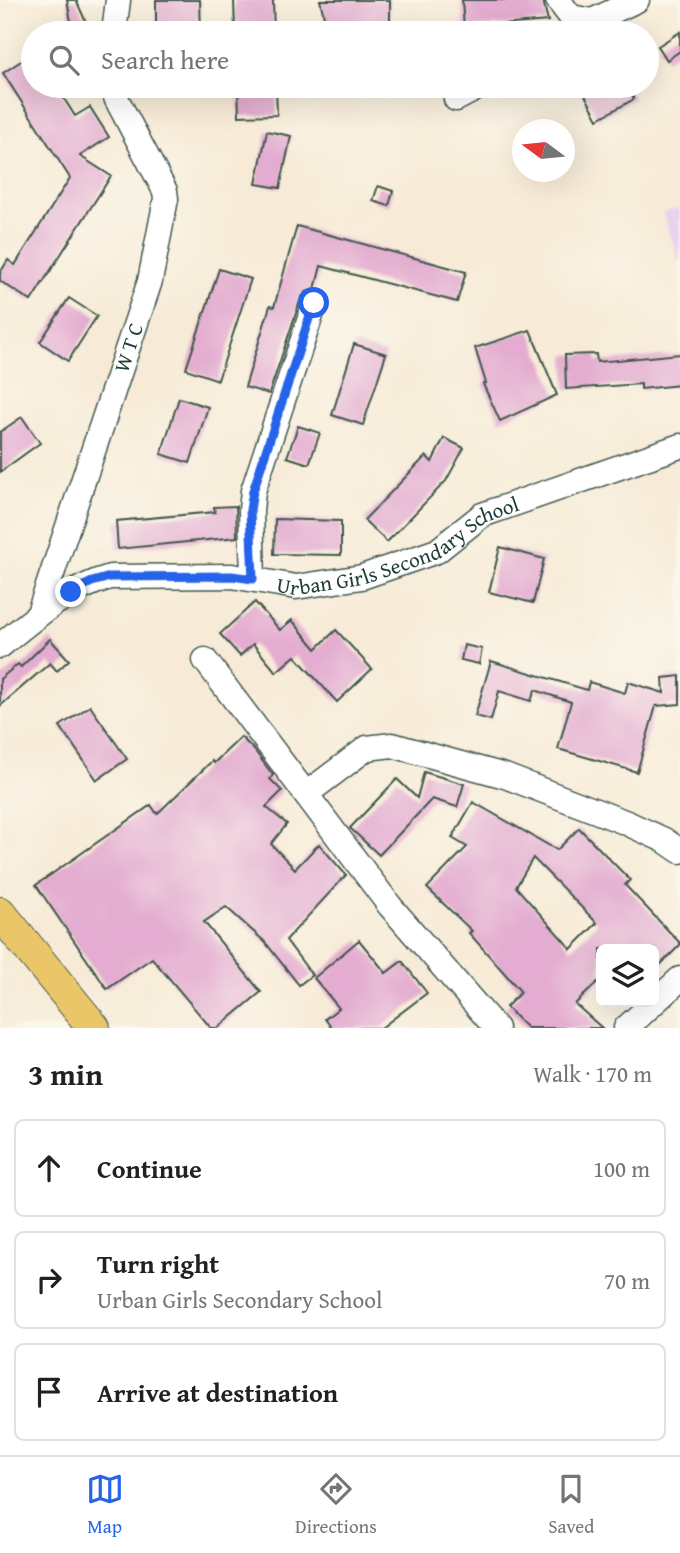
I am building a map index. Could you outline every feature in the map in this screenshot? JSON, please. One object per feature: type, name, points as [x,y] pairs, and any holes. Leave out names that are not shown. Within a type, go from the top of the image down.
[{"type":"main road","points":[[0,913],[94,1028]]},
{"type":"street","points":[[115,21],[118,0]]},
{"type":"street","points":[[574,21],[637,0]]},
{"type":"street","name":"W T C","points":[[39,613],[150,281],[166,199],[165,191],[116,98]]},
{"type":"street","points":[[253,579],[250,510],[253,491],[314,303]]},
{"type":"street","name":"Urban Girls Secondary School","points":[[0,646],[39,613],[71,592],[110,577],[232,576],[296,587],[362,577],[437,551],[482,515],[680,446]]},
{"type":"street","points":[[205,660],[390,906],[496,1028]]},
{"type":"street","points":[[306,794],[367,748],[392,745],[505,776],[627,823],[664,840],[680,851]]},
{"type":"street","points":[[626,1028],[680,979]]},
{"type":"shaded area","points":[[680,208],[680,265],[663,213]]},
{"type":"building","points":[[67,0],[76,0],[86,21],[71,21]]},
{"type":"building","points":[[156,0],[200,0],[201,21],[156,21]]},
{"type":"building","points":[[234,0],[273,0],[274,21],[235,21]]},
{"type":"building","points":[[320,0],[390,0],[390,21],[325,21]]},
{"type":"building","points":[[462,0],[543,0],[548,21],[464,21]]},
{"type":"building","points":[[680,32],[680,51],[667,60],[659,45]]},
{"type":"building","points":[[21,61],[21,98],[64,98],[75,116],[90,107],[109,137],[80,156],[111,176],[31,301],[0,281],[0,273],[8,260],[15,265],[70,178],[3,73]]},
{"type":"building","points":[[238,98],[276,98],[277,115],[239,116]]},
{"type":"building","points":[[587,98],[633,98],[634,99],[598,119]]},
{"type":"building","points":[[267,131],[291,136],[280,188],[256,184]]},
{"type":"building","points":[[378,186],[393,191],[389,206],[373,201]]},
{"type":"building","points":[[297,226],[466,272],[457,302],[321,266],[315,289],[306,292],[301,298],[269,394],[245,387],[270,306],[274,307]]},
{"type":"building","points":[[219,269],[251,279],[218,380],[186,369]]},
{"type":"building","points":[[69,298],[97,316],[68,361],[40,342]]},
{"type":"building","points":[[530,330],[557,395],[500,421],[483,384],[486,383],[475,348]]},
{"type":"building","points":[[354,344],[386,354],[363,425],[332,415]]},
{"type":"building","points":[[596,354],[597,362],[680,354],[680,385],[641,389],[641,384],[566,389],[565,355]]},
{"type":"building","points":[[179,398],[208,407],[190,463],[161,454]]},
{"type":"building","points":[[22,417],[40,443],[0,472],[0,432]]},
{"type":"building","points":[[298,426],[320,433],[309,464],[287,457]]},
{"type":"building","points":[[444,438],[464,448],[446,481],[387,542],[364,520],[426,456],[432,462]]},
{"type":"building","points":[[236,506],[237,537],[118,549],[116,521],[215,512],[214,507]]},
{"type":"building","points":[[275,519],[341,521],[341,555],[274,554]]},
{"type":"building","points":[[500,547],[544,559],[533,603],[489,592]]},
{"type":"building","points":[[255,602],[280,630],[292,620],[316,649],[336,630],[372,669],[337,702],[295,656],[276,672],[253,644],[240,656],[220,634]]},
{"type":"building","points":[[50,639],[69,660],[57,671],[50,663],[0,706],[0,679],[18,664],[21,667]]},
{"type":"building","points":[[464,645],[482,649],[479,664],[461,660]]},
{"type":"building","points":[[491,661],[587,690],[589,682],[625,693],[628,682],[664,693],[663,678],[680,676],[680,704],[656,706],[637,772],[558,749],[571,702],[535,690],[531,701],[499,691],[491,720],[475,716]]},
{"type":"building","points":[[90,706],[127,759],[97,780],[60,726]]},
{"type":"building","points":[[241,737],[273,775],[270,779],[282,791],[266,807],[287,824],[271,844],[295,869],[319,844],[346,875],[286,940],[312,975],[299,985],[265,942],[226,907],[204,922],[261,992],[218,1028],[211,1028],[152,958],[107,989],[36,885],[151,805],[157,814]]},
{"type":"building","points":[[424,772],[464,784],[457,807],[432,799],[379,855],[350,828],[397,779],[417,798]]},
{"type":"building","points":[[473,802],[557,850],[579,828],[630,880],[625,885],[680,945],[659,966],[659,944],[596,944],[596,984],[575,1004],[602,1028],[527,1028],[506,1007],[521,992],[469,933],[472,931],[427,888],[467,847],[452,838]],"holes":[[[533,858],[597,923],[571,949],[516,887]]]},
{"type":"building","points":[[359,940],[386,973],[402,961],[427,993],[381,1028],[332,1028],[325,1019],[339,1008],[314,978]]},
{"type":"route","points":[[71,592],[110,577],[232,576],[253,579],[250,510],[253,491],[314,303]]}]
